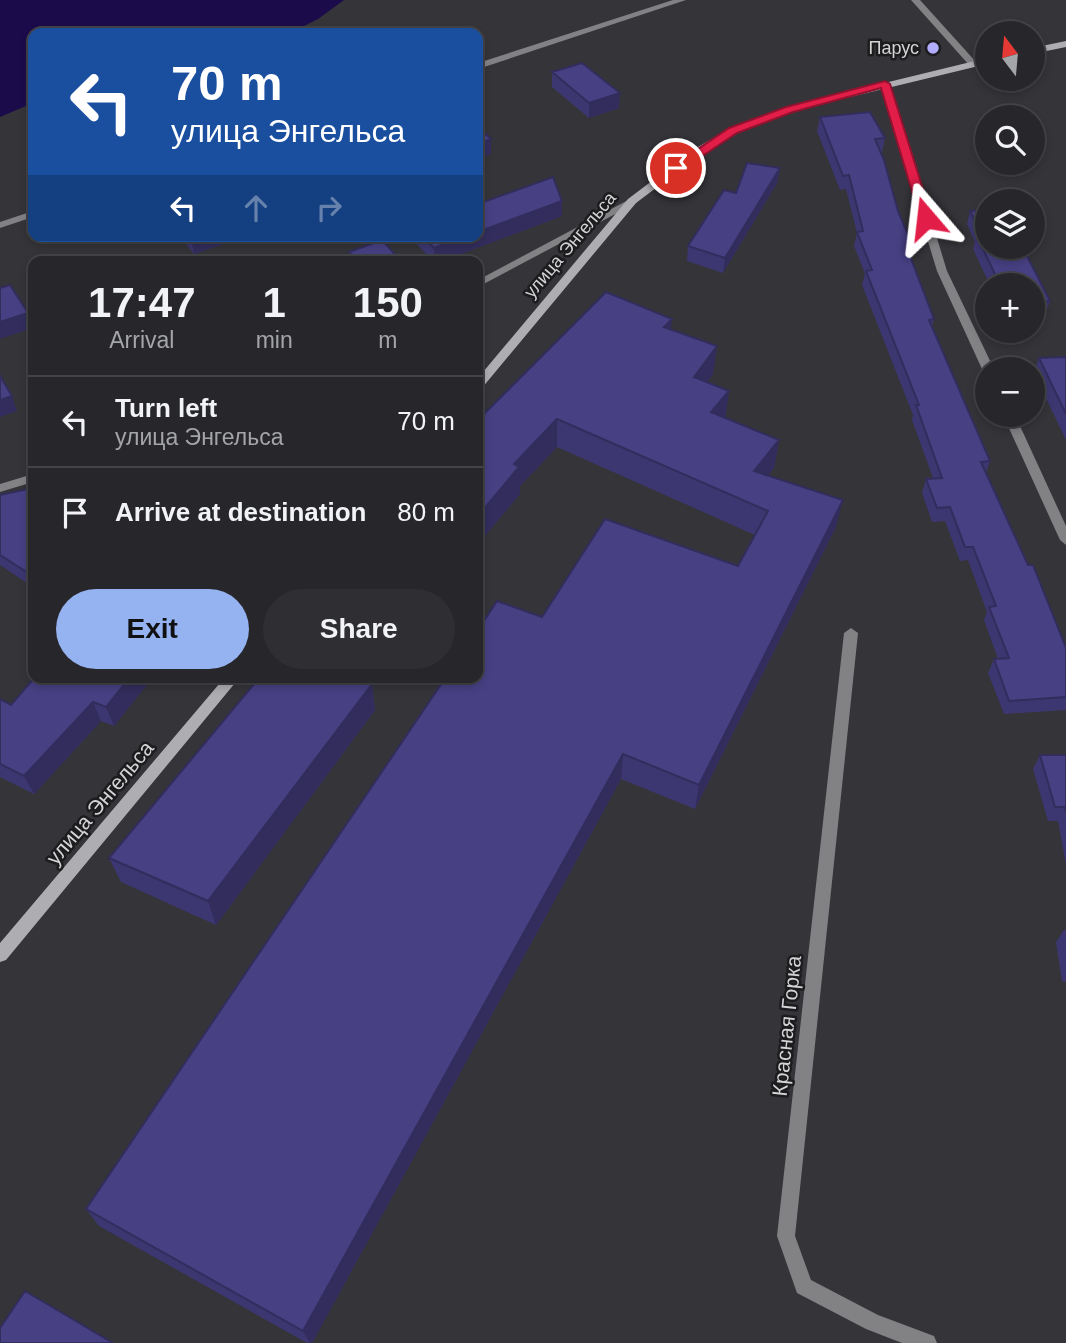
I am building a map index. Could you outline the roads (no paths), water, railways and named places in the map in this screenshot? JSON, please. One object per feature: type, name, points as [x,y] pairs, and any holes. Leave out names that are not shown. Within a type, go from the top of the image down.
[{"type":"main road","points":[[1045,48],[1066,44]]},
{"type":"main road","name":"улица Энгельса","points":[[483,379],[632,201],[697,152],[733,130],[789,109],[973,64]]},
{"type":"main road","name":"улица Энгельса","points":[[0,955],[228,683]]},
{"type":"street","points":[[483,64],[682,0]]},
{"type":"street","points":[[915,0],[973,64]]},
{"type":"street","points":[[885,84],[942,271],[982,357]]},
{"type":"street","points":[[483,281],[632,201]]},
{"type":"street","points":[[0,225],[28,216]]},
{"type":"street","points":[[1014,427],[1066,540]]},
{"type":"street","points":[[0,488],[28,480]]},
{"type":"street","name":"Красная Горка","points":[[851,633],[786,1236],[804,1286],[873,1322],[927,1343]]},
{"type":"place","name":"Парус","points":[[933,48]]}]
